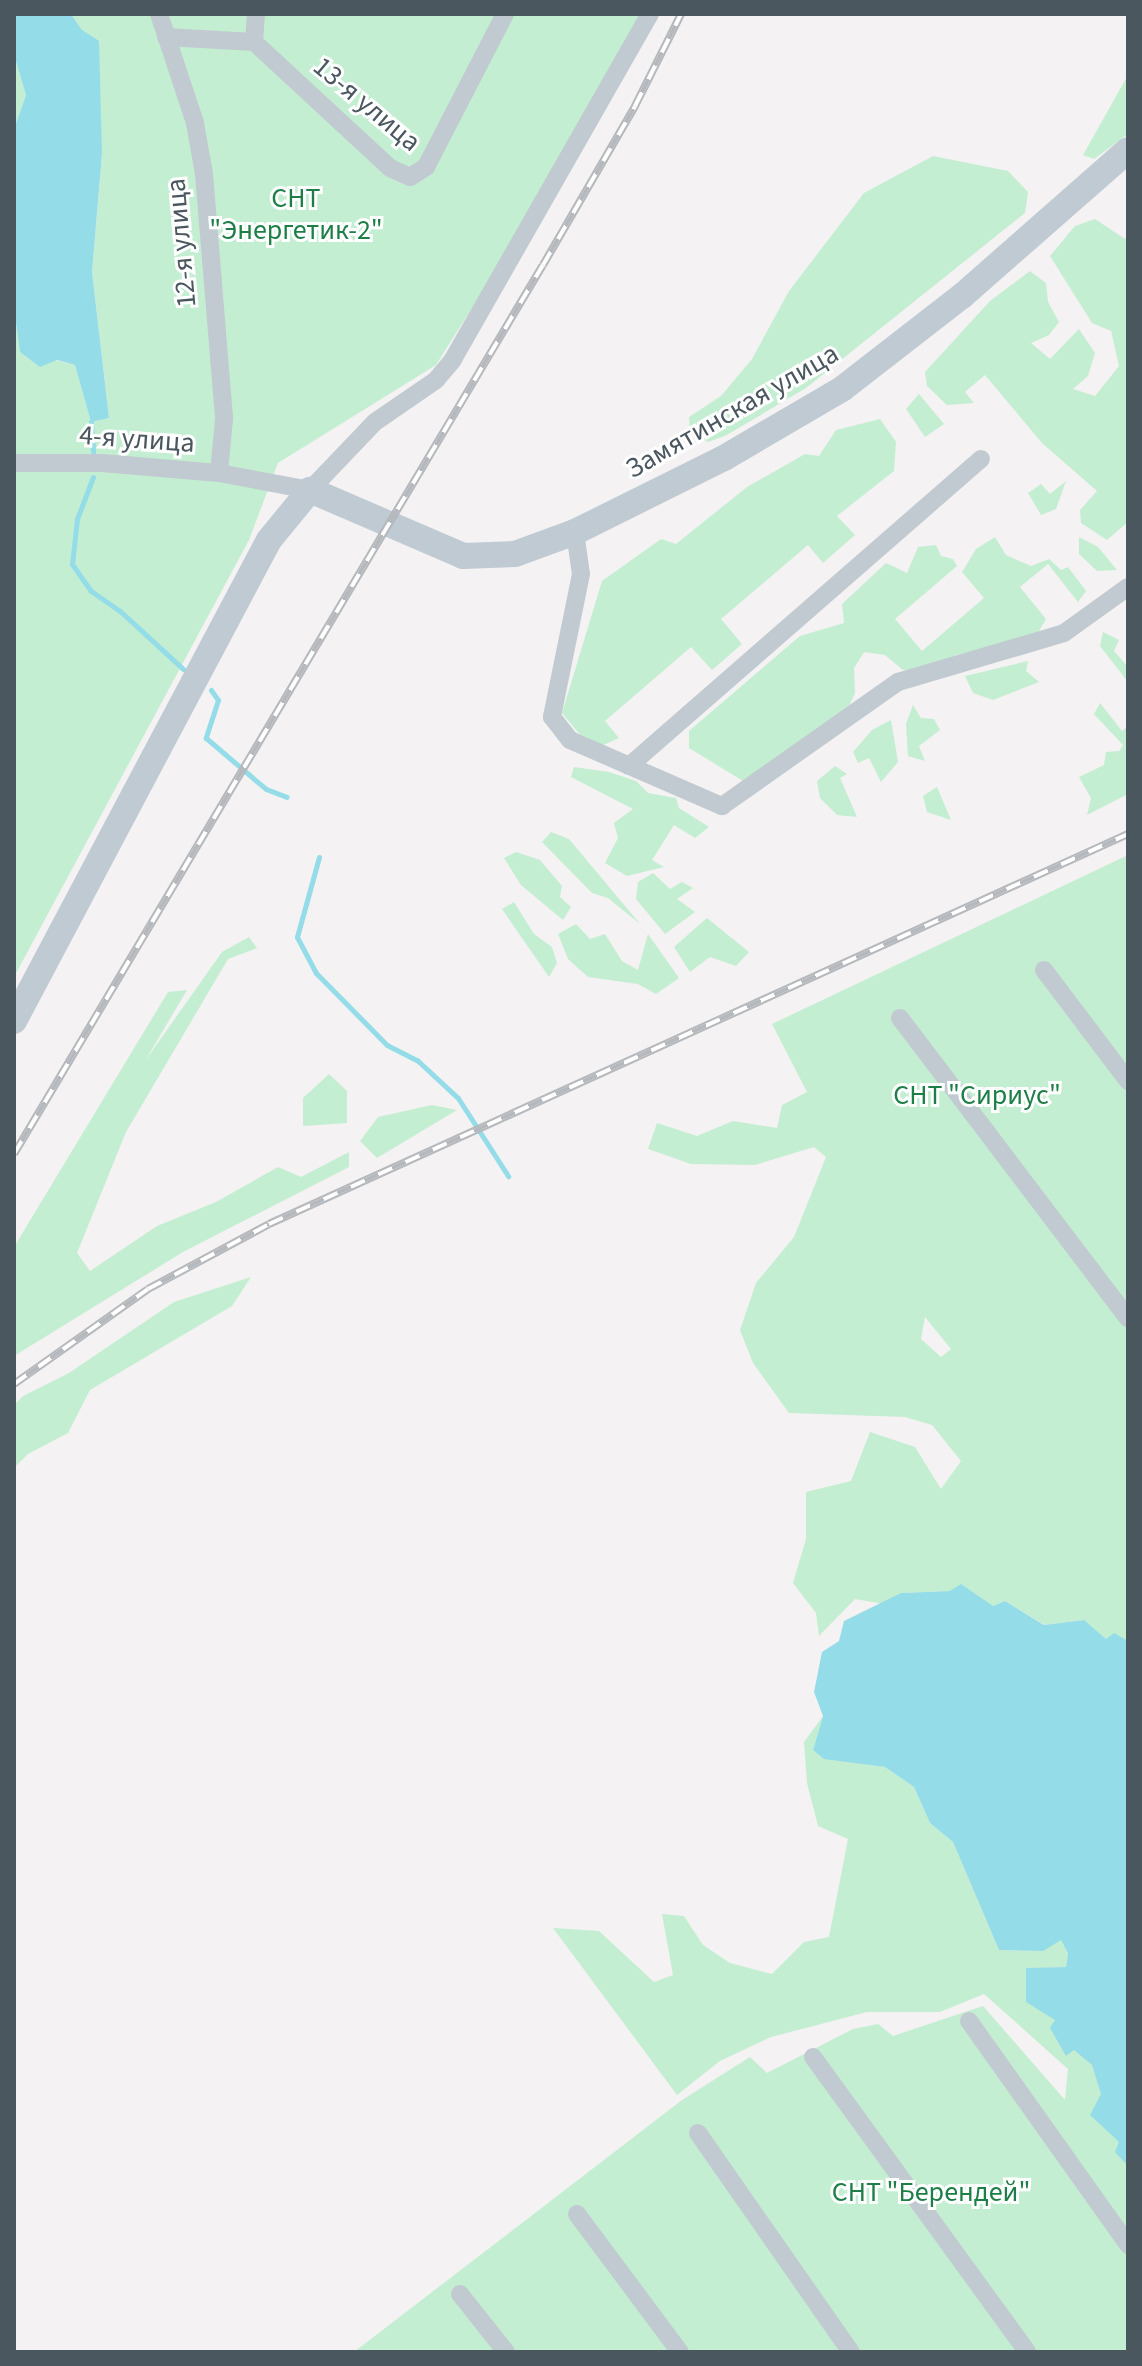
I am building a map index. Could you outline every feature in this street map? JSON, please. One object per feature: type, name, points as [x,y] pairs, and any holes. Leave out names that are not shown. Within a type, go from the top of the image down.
[{"type":"street","name":"12-я улица","points":[[159,14],[195,123],[204,174],[224,419],[219,473]]},
{"type":"street","points":[[166,37],[254,42],[256,14]]},
{"type":"street","name":"13-я улица","points":[[254,42],[390,168],[410,177],[426,167],[505,14]]},
{"type":"street","points":[[14,1021],[269,540],[310,490],[375,422],[436,380],[452,361],[650,14]]},
{"type":"street","name":"Замятинская улица","points":[[310,490],[463,556],[515,554],[575,532],[724,458],[842,389],[962,296],[1128,150]]},
{"type":"street","points":[[629,766],[981,459]]},
{"type":"street","name":"4-я улица","points":[[14,463],[102,463],[219,473],[310,490]]},
{"type":"street","points":[[575,532],[581,574],[552,717],[570,740],[722,806],[898,682],[1064,633],[1128,587]]},
{"type":"street","points":[[1044,970],[1128,1081]]},
{"type":"street","points":[[900,1018],[1128,1318]]},
{"type":"street","points":[[969,2021],[1128,2245]]},
{"type":"street","points":[[813,2057],[1027,2352]]},
{"type":"street","points":[[698,2133],[851,2352]]},
{"type":"street","points":[[577,2214],[680,2352]]},
{"type":"street","points":[[460,2294],[506,2352]]},
{"type":"green space","name":"СHТ \"Энергетик-2\"","points":[[71,14],[644,14],[531,214],[436,365],[278,463],[249,540],[14,977],[14,309],[20,352],[75,365],[91,422],[109,418],[92,272],[102,154],[82,30]]},
{"type":"green space","points":[[14,55],[26,95],[14,129]]},
{"type":"green space","points":[[1128,75],[1128,134],[1094,159],[1083,155]]},
{"type":"green space","points":[[933,156],[1008,171],[1028,192],[1025,213],[806,388],[725,436],[708,442],[690,431],[689,417],[721,396],[752,359],[789,291],[864,193]]},
{"type":"green space","points":[[1095,219],[1125,239],[1128,235],[1128,522],[1107,540],[1081,523],[1080,510],[1097,491],[1042,443],[985,375],[965,392],[974,403],[947,405],[927,386],[925,372],[990,301],[1030,271],[1046,283],[1048,302],[1059,322],[1049,335],[1031,343],[1050,359],[1079,329],[1095,353],[1088,376],[1073,389],[1095,396],[1119,366],[1111,331],[1092,323],[1050,256],[1075,226]]},
{"type":"green space","points":[[919,394],[944,424],[925,437],[906,409]]},
{"type":"green space","points":[[880,419],[896,442],[894,471],[837,516],[855,535],[823,563],[808,545],[721,619],[742,644],[712,670],[691,647],[605,721],[619,738],[601,746],[581,736],[562,713],[602,581],[661,539],[676,544],[747,487],[805,454],[819,456],[836,430]]},
{"type":"green space","points":[[1066,481],[1056,509],[1041,515],[1028,493],[1041,484],[1050,494]]},
{"type":"green space","points":[[995,537],[1006,555],[1031,566],[1049,559],[1061,570],[1068,567],[1086,591],[1078,602],[1048,564],[1020,587],[1046,619],[1035,638],[956,655],[929,672],[903,670],[885,655],[864,652],[854,668],[855,693],[845,715],[743,781],[689,748],[689,731],[800,636],[844,623],[842,604],[886,563],[907,573],[918,547],[936,545],[941,556],[953,559],[957,566],[895,619],[922,651],[984,598],[962,572],[976,549]]},
{"type":"green space","points":[[1079,537],[1098,547],[1117,570],[1097,571],[1079,554]]},
{"type":"green space","points":[[1103,632],[1119,640],[1114,651],[1128,667],[1128,682],[1100,646]]},
{"type":"green space","points":[[1028,661],[1026,671],[1039,682],[993,700],[973,693],[965,676]]},
{"type":"green space","points":[[1100,703],[1122,731],[1128,726],[1128,794],[1087,815],[1091,798],[1079,777],[1104,765],[1106,752],[1119,751],[1123,745],[1094,714]]},
{"type":"green space","points":[[913,705],[921,718],[934,719],[940,730],[919,746],[925,761],[908,756],[906,724]]},
{"type":"green space","points":[[891,720],[898,762],[881,782],[869,758],[858,763],[853,752],[872,730]]},
{"type":"green space","points":[[835,766],[847,774],[840,778],[857,817],[837,815],[820,798],[817,781]]},
{"type":"green space","points":[[574,767],[609,772],[636,781],[648,793],[676,798],[679,808],[709,827],[695,838],[674,825],[652,860],[664,867],[627,876],[605,863],[618,838],[614,823],[633,809],[571,777]]},
{"type":"green space","points":[[937,787],[951,820],[927,812],[923,796]]},
{"type":"green space","points":[[551,832],[569,839],[640,924],[608,898],[592,893],[542,842]]},
{"type":"green space","points":[[516,852],[540,860],[562,886],[560,897],[571,907],[563,920],[521,885],[504,858]]},
{"type":"green space","name":"СНТ \"Сириус\"","points":[[1128,855],[1128,1641],[1106,1639],[1083,1620],[1045,1625],[1005,1601],[993,1606],[950,1591],[901,1593],[884,1604],[855,1599],[819,1636],[816,1613],[793,1583],[806,1539],[806,1492],[851,1481],[870,1432],[915,1447],[941,1489],[961,1461],[932,1425],[905,1417],[789,1413],[753,1363],[740,1330],[756,1283],[794,1237],[826,1157],[814,1147],[755,1165],[691,1164],[648,1149],[657,1123],[697,1136],[733,1121],[777,1128],[782,1105],[807,1092],[772,1024]],"holes":[[[925,1317],[951,1349],[941,1357],[921,1339]]]},
{"type":"green space","points":[[653,873],[670,889],[682,882],[693,888],[677,899],[695,912],[665,934],[636,899],[638,882]]},
{"type":"green space","points":[[514,902],[534,934],[552,947],[557,963],[549,977],[502,909]]},
{"type":"green space","points":[[707,918],[749,952],[736,966],[710,957],[690,972],[674,947]]},
{"type":"green space","points":[[576,924],[590,939],[605,934],[622,961],[638,970],[648,934],[679,978],[656,994],[638,984],[588,977],[568,959],[558,934]]},
{"type":"green space","points":[[249,937],[257,948],[228,959],[126,1132],[77,1253],[90,1271],[157,1226],[216,1202],[278,1167],[301,1177],[349,1152],[349,1167],[183,1252],[14,1356],[14,1247],[168,992],[187,990],[145,1061],[222,952]]},
{"type":"green space","points":[[329,1074],[347,1091],[347,1123],[303,1126],[303,1098]]},
{"type":"green space","points":[[432,1105],[457,1110],[377,1158],[360,1141],[378,1117]]},
{"type":"green space","points":[[251,1277],[232,1306],[90,1390],[68,1433],[28,1454],[14,1468],[14,1405],[23,1396],[69,1373],[174,1302]]},
{"type":"green space","name":"СНТ \"Берендей\"","points":[[823,1716],[813,1750],[823,1758],[885,1767],[914,1787],[930,1823],[953,1842],[999,1950],[1042,1951],[1061,1939],[1068,1953],[1066,1967],[1042,1968],[1067,2055],[1074,2049],[1092,2065],[1128,2166],[1128,2352],[354,2352],[682,2100],[750,2057],[767,2073],[853,2029],[878,2024],[893,2036],[983,2006],[1065,2100],[1068,2069],[984,1994],[940,2012],[867,2012],[771,2037],[720,2061],[677,2095],[553,1928],[599,1931],[654,1982],[673,1975],[662,1914],[684,1916],[703,1945],[730,1963],[772,1974],[804,1942],[829,1937],[848,1839],[818,1826],[807,1783],[804,1742]]},
{"type":"water","points":[[14,14],[71,14],[82,30],[99,41],[102,154],[92,272],[109,418],[91,422],[75,365],[57,360],[40,367],[20,352],[14,309],[14,129],[26,95],[14,55]]},
{"type":"water","points":[[961,1584],[993,1606],[1005,1601],[1044,1625],[1084,1620],[1106,1639],[1114,1633],[1128,1641],[1128,2166],[1115,2152],[1119,2142],[1090,2115],[1101,2094],[1092,2065],[1074,2050],[1066,2056],[1050,2028],[1055,2020],[1026,2002],[1026,1968],[1066,1967],[1068,1953],[1061,1940],[1043,1951],[999,1950],[953,1842],[930,1823],[914,1787],[885,1767],[824,1759],[813,1750],[823,1716],[814,1692],[822,1652],[839,1641],[844,1621],[901,1593],[950,1591]]},
{"type":"waterway","points":[[91,422],[93,452]]},
{"type":"waterway","points":[[93,477],[77,519],[72,564],[91,591],[120,611],[183,669]]},
{"type":"waterway","points":[[211,690],[218,700],[206,738],[266,789],[287,797]]},
{"type":"waterway","points":[[319,857],[297,937],[316,973],[387,1045],[417,1060],[458,1098],[508,1176]]},
{"type":"railway","points":[[14,1154],[543,265],[635,106],[681,14]]},
{"type":"railway","points":[[14,1384],[148,1289],[269,1224],[1128,834]]}]
